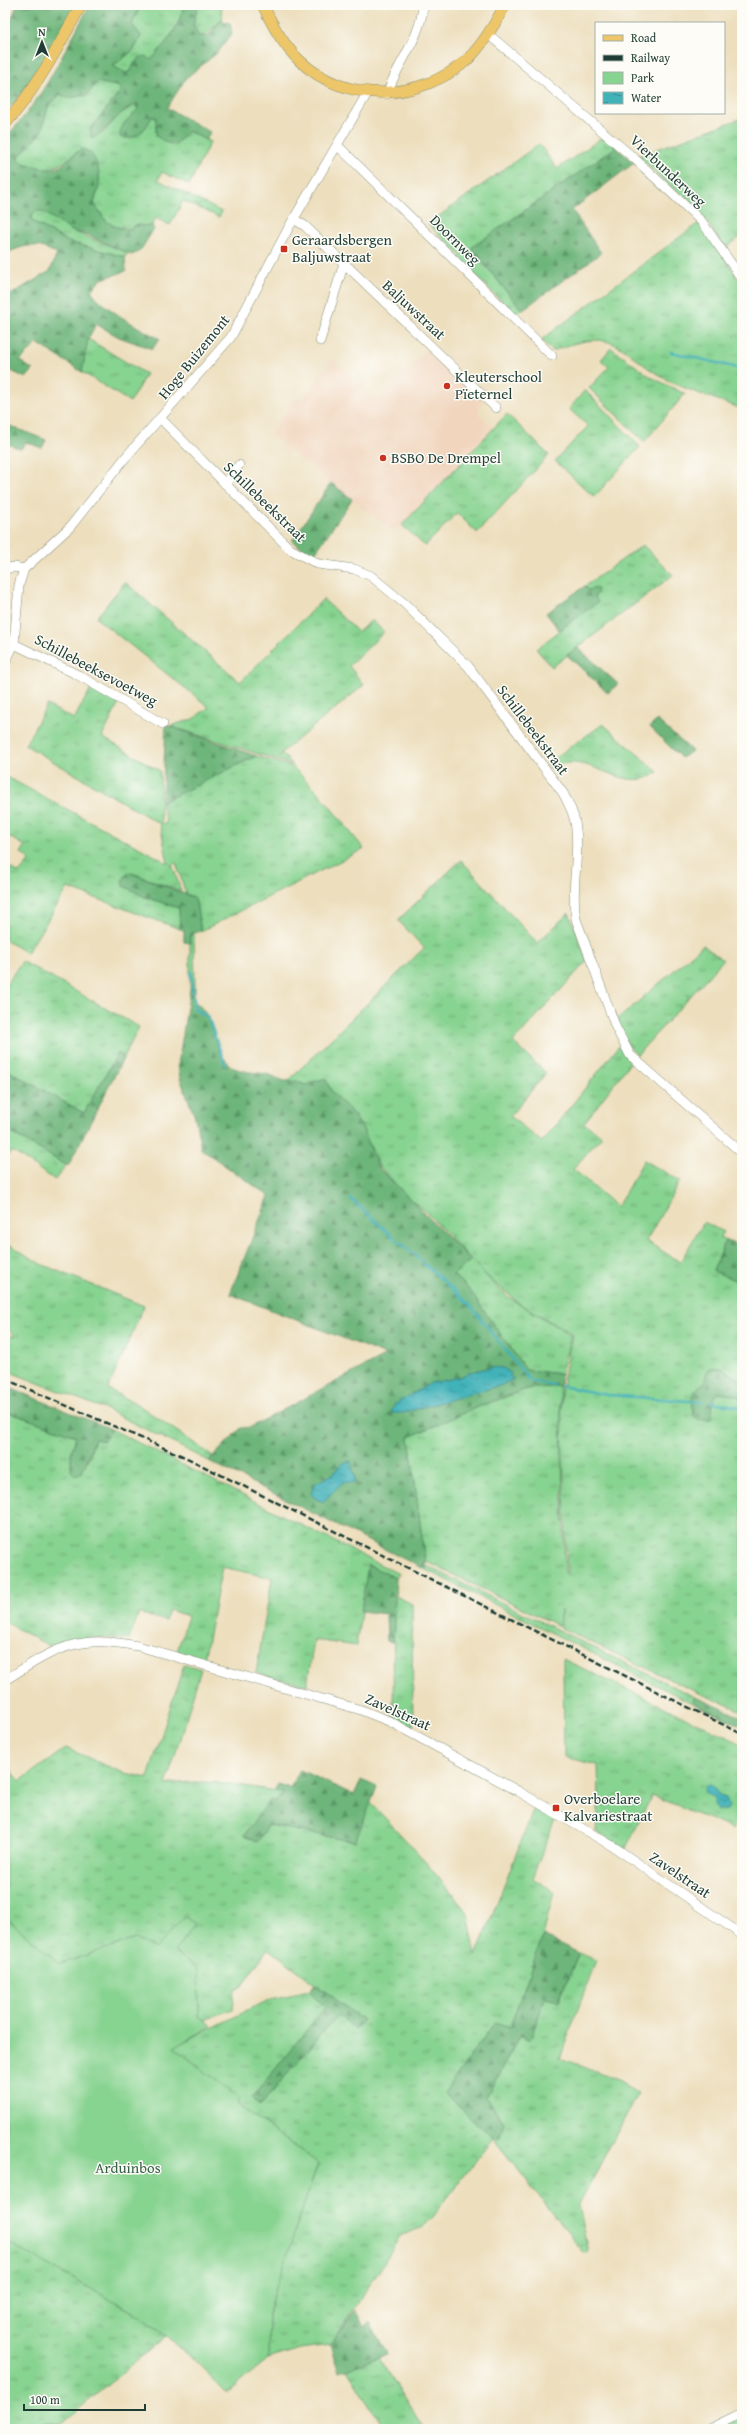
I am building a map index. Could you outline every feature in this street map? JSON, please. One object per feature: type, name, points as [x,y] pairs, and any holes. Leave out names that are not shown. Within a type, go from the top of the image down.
[{"type":"main road","points":[[5,124],[23,104],[46,69],[81,5]]},
{"type":"main road","points":[[264,5],[287,46],[300,61],[321,76],[342,86],[368,92],[387,94],[424,86],[438,79],[466,60],[488,34],[505,5]]},
{"type":"street","points":[[387,94],[393,75],[405,57],[416,34],[423,5]]},
{"type":"street","name":"Vierbunderweg","points":[[488,34],[630,154],[702,222],[742,280]]},
{"type":"street","name":"Hoge Buizemont","points":[[24,569],[70,527],[124,458],[161,419],[231,337],[294,219],[337,145],[351,124],[368,92]]},
{"type":"street","name":"Doornweg","points":[[337,145],[552,356]]},
{"type":"street","name":"Baljuwstraat","points":[[294,219],[305,226],[496,408]]},
{"type":"street","points":[[320,341],[344,263]]},
{"type":"street","name":"Schillebeekstraat","points":[[161,419],[285,544],[303,557],[323,566],[354,570],[371,576],[405,604],[468,666],[555,781],[571,810],[575,824],[573,903],[576,919],[624,1045],[640,1066],[742,1153]]},
{"type":"street","points":[[225,484],[240,465]]},
{"type":"street","points":[[5,569],[14,567],[24,569],[19,584],[14,644],[5,662]]},
{"type":"street","name":"Schillebeeksevoetweg","points":[[14,644],[78,675],[163,724]]},
{"type":"street","name":"Zavelstraat","points":[[5,1680],[55,1652],[82,1643],[108,1642],[138,1646],[361,1710],[418,1736],[614,1847],[742,1935]]},
{"type":"street","points":[[709,2429],[742,2413]]},
{"type":"shaded area","name":"BSBO De Drempel","points":[[428,349],[479,395],[482,402],[478,414],[494,428],[397,530],[386,527],[270,434],[296,399],[300,402],[332,359],[377,399]]},
{"type":"green space","points":[[17,5],[76,5],[37,74],[5,114],[5,35]]},
{"type":"green space","points":[[90,5],[145,5],[138,11],[132,24],[141,36],[139,41],[130,53],[113,66],[126,73],[131,71],[138,59],[145,56],[151,60],[172,34],[180,19],[183,5],[198,5],[193,25],[199,36],[208,36],[220,21],[230,23],[232,34],[217,53],[186,78],[167,108],[210,132],[206,140],[188,131],[176,144],[167,143],[156,136],[156,117],[152,117],[143,130],[135,136],[131,138],[120,137],[121,128],[138,109],[135,105],[123,112],[92,139],[90,129],[120,92],[120,87],[98,82],[87,95],[68,98],[60,94],[48,107],[41,132],[17,159],[26,164],[50,170],[60,167],[81,149],[86,150],[94,157],[99,174],[99,185],[94,203],[106,221],[116,227],[129,229],[136,225],[152,226],[154,229],[140,251],[132,255],[88,235],[72,231],[42,211],[36,211],[31,216],[32,221],[69,242],[125,257],[126,271],[102,279],[91,290],[112,310],[132,324],[160,339],[152,349],[119,337],[96,324],[88,339],[82,372],[37,343],[20,361],[33,370],[26,378],[5,368],[5,298],[50,271],[57,254],[37,246],[25,246],[5,254],[5,138],[31,108],[42,91]]},
{"type":"green space","points":[[145,5],[183,5],[180,18],[166,44],[155,57],[144,62],[134,63],[131,71],[126,73],[113,66],[134,50],[141,36],[132,24],[138,11]]},
{"type":"green space","points":[[198,5],[221,5],[223,22],[220,21],[204,37],[199,36],[193,25]]},
{"type":"green space","points":[[98,82],[120,87],[120,92],[90,129],[102,134],[120,114],[135,105],[138,109],[133,114],[142,132],[152,117],[156,117],[156,132],[176,144],[188,131],[210,142],[189,185],[162,172],[158,180],[222,212],[219,217],[183,201],[170,225],[155,218],[152,226],[136,225],[129,229],[116,227],[106,221],[94,203],[99,187],[81,149],[58,166],[52,168],[37,168],[16,159],[41,132],[48,107],[60,94],[68,98],[87,95]]},
{"type":"green space","points":[[742,118],[742,236],[725,248],[704,218],[638,156]]},
{"type":"green space","points":[[603,137],[616,147],[471,248],[522,310],[515,314],[458,259],[461,256],[428,224],[539,144],[557,169]]},
{"type":"green space","points":[[616,147],[634,163],[572,210],[601,253],[522,310],[471,248]]},
{"type":"green space","points":[[36,211],[42,211],[72,231],[128,253],[125,257],[69,242],[32,221],[31,216]]},
{"type":"green space","points":[[700,222],[742,284],[742,409],[673,383],[618,346],[607,341],[593,340],[576,343],[553,351],[541,340]]},
{"type":"green space","points":[[88,339],[146,374],[130,402],[82,372]]},
{"type":"green space","points":[[611,348],[651,377],[685,394],[644,442],[589,388],[609,367],[601,360]]},
{"type":"green space","points":[[585,390],[640,447],[594,497],[555,461],[588,426],[569,409]]},
{"type":"green space","points":[[507,414],[549,455],[477,533],[457,513],[425,546],[402,525]]},
{"type":"green space","points":[[5,424],[46,440],[42,448],[26,442],[21,449],[5,443]]},
{"type":"green space","points":[[331,483],[352,499],[313,556],[292,541]]},
{"type":"green space","points":[[643,545],[673,575],[552,667],[536,649],[597,602],[585,586]]},
{"type":"green space","points":[[125,582],[240,682],[323,599],[358,632],[372,620],[384,632],[349,666],[364,685],[281,753],[293,765],[170,726],[193,719],[209,707],[96,618]]},
{"type":"green space","points":[[585,586],[588,590],[597,588],[598,593],[594,596],[598,602],[559,630],[546,613]]},
{"type":"green space","points":[[578,648],[618,684],[608,693],[567,655]]},
{"type":"green space","points":[[93,685],[120,701],[102,737],[160,771],[161,823],[166,824],[162,802],[256,756],[293,767],[319,793],[364,849],[201,931],[195,898],[186,894],[176,863],[172,864],[181,891],[129,872],[124,886],[145,897],[179,908],[180,929],[68,888],[27,953],[5,940],[5,865],[19,873],[30,860],[21,853],[25,846],[5,834],[5,776],[168,863],[160,824],[25,745],[47,705],[74,719]]},
{"type":"green space","points":[[657,720],[692,751],[681,758],[650,727]]},
{"type":"green space","points":[[603,724],[658,772],[647,778],[636,780],[614,775],[580,764],[568,763],[551,769],[546,764]]},
{"type":"green space","points":[[166,725],[256,756],[162,802]]},
{"type":"green space","points":[[461,860],[537,943],[569,913],[587,961],[513,1042],[546,1073],[510,1116],[542,1142],[619,1046],[630,1063],[584,1123],[602,1136],[573,1169],[617,1207],[644,1160],[680,1181],[646,1241],[680,1262],[704,1222],[723,1232],[719,1238],[726,1241],[713,1271],[742,1283],[742,1381],[721,1368],[711,1368],[707,1372],[704,1384],[696,1390],[693,1397],[693,1402],[694,1416],[711,1419],[714,1396],[720,1393],[738,1396],[742,1402],[742,1711],[699,1693],[561,1628],[561,1610],[559,1626],[425,1561],[409,1437],[475,1408],[527,1389],[560,1386],[565,1573],[567,1573],[561,1393],[572,1334],[520,1304],[483,1273],[508,1297],[571,1335],[561,1374],[526,1370],[467,1287],[453,1275],[471,1260],[483,1272],[427,1213],[406,1195],[379,1166],[362,1127],[349,1109],[332,1092],[325,1078],[305,1085],[297,1081],[287,1082],[424,948],[398,920]]},
{"type":"green space","points":[[129,872],[195,898],[201,931],[190,935],[190,943],[184,942],[184,930],[180,929],[179,908],[145,897],[124,886],[122,880]]},
{"type":"green space","points":[[190,935],[194,935],[195,989],[190,989]]},
{"type":"green space","points":[[703,945],[723,960],[637,1055],[630,1048],[616,1021]]},
{"type":"green space","points":[[22,961],[139,1027],[124,1057],[118,1053],[84,1113],[5,1069],[5,986]]},
{"type":"green space","points":[[190,989],[195,989],[194,1001],[202,1008],[207,1016],[224,1059],[231,1066],[239,1070],[270,1075],[283,1080],[298,1082],[305,1085],[325,1078],[332,1092],[349,1109],[362,1127],[378,1167],[471,1260],[453,1275],[467,1287],[526,1370],[561,1374],[560,1386],[527,1389],[475,1408],[409,1437],[426,1570],[209,1461],[241,1428],[251,1427],[386,1355],[230,1294],[269,1196],[201,1149],[195,1117],[180,1078],[178,1065]]},
{"type":"green space","points":[[118,1053],[124,1057],[68,1166],[5,1129],[5,1069],[84,1113]]},
{"type":"green space","points":[[5,1129],[66,1165],[55,1180],[12,1151],[5,1159]]},
{"type":"green space","points":[[739,1238],[742,1239],[742,1283],[713,1271],[726,1241],[736,1244]]},
{"type":"green space","points":[[5,1242],[41,1264],[144,1306],[108,1389],[137,1404],[213,1456],[209,1461],[107,1410],[5,1370],[5,1335],[15,1337],[5,1325]]},
{"type":"green space","points":[[710,1368],[721,1368],[742,1381],[742,1402],[738,1396],[720,1393],[714,1396],[711,1419],[699,1420],[694,1416],[693,1397],[696,1390],[704,1384],[707,1372]]},
{"type":"green space","points":[[5,1386],[111,1429],[104,1441],[95,1439],[82,1473],[75,1475],[71,1471],[71,1454],[76,1436],[5,1411]]},
{"type":"green space","points":[[5,1411],[76,1436],[71,1454],[88,1461],[95,1439],[104,1441],[111,1429],[399,1574],[396,1578],[368,1565],[356,1646],[314,1640],[307,1686],[256,1673],[272,1578],[222,1567],[204,1660],[177,1652],[188,1616],[169,1610],[165,1621],[139,1613],[129,1640],[90,1638],[63,1644],[53,1648],[5,1622]]},
{"type":"green space","points":[[368,1565],[396,1578],[393,1642],[387,1641],[386,1614],[361,1611]]},
{"type":"green space","points":[[425,1565],[695,1697],[692,1703],[426,1570]]},
{"type":"green space","points":[[394,1595],[412,1604],[413,1727],[393,1716]]},
{"type":"green space","points":[[563,1659],[742,1744],[742,1824],[736,1823],[733,1829],[652,1795],[626,1849],[596,1832],[599,1798],[598,1765],[564,1757]]},
{"type":"green space","points":[[184,1664],[201,1669],[166,1785],[211,1782],[284,1792],[244,1835],[257,1841],[269,1825],[355,1842],[370,1802],[417,1852],[468,1913],[476,1956],[535,1806],[556,1817],[532,1878],[554,1891],[543,1936],[510,2028],[495,2022],[444,2093],[504,2122],[486,2098],[520,2035],[530,2040],[545,1998],[559,2001],[579,1953],[596,1960],[560,2058],[620,2081],[638,2093],[578,2206],[588,2252],[584,2253],[493,2138],[433,2217],[423,2227],[402,2235],[330,2345],[300,2349],[268,2359],[269,2308],[318,2163],[239,2106],[237,2097],[173,2047],[271,1999],[309,1991],[326,2007],[252,2098],[261,2105],[338,2015],[363,2020],[268,1948],[241,1987],[235,1990],[233,2009],[204,2020],[199,2016],[198,1970],[174,1952],[195,1924],[156,1949],[135,1939],[60,1964],[5,1917],[5,1763],[20,1781],[66,1748],[121,1772],[148,1778]]},
{"type":"green space","points":[[695,1697],[742,1717],[742,1726],[692,1703]]},
{"type":"green space","points":[[300,1770],[354,1795],[361,1780],[377,1787],[355,1842],[269,1825],[258,1841],[244,1835],[270,1800],[276,1801],[284,1792],[274,1791],[278,1784],[290,1788]]},
{"type":"green space","name":"Arduinbos","points":[[184,1916],[195,1924],[174,1952],[198,1969],[199,2016],[212,2026],[174,2047],[237,2097],[239,2106],[318,2163],[269,2308],[268,2359],[227,2393],[191,2357],[166,2336],[133,2312],[5,2241],[5,1917],[60,1964],[135,1939],[156,1949]]},
{"type":"green space","points":[[543,1936],[579,1953],[558,2001],[545,1998],[530,2040],[520,2035],[486,2098],[504,2122],[500,2137],[493,2138],[444,2093],[495,2022],[510,2027]]},
{"type":"green space","points":[[315,1984],[363,2020],[355,2029],[338,2015],[261,2105],[252,2098],[325,2007],[309,1991]]},
{"type":"green space","points":[[5,2241],[133,2312],[166,2336],[61,2424],[66,2429],[55,2429],[60,2424],[41,2423],[35,2429],[5,2429]]},
{"type":"green space","points":[[355,2310],[364,2326],[370,2322],[387,2354],[339,2372],[330,2345]]},
{"type":"green space","points":[[379,2357],[424,2429],[385,2429],[347,2369]]},
{"type":"green space","points":[[742,2417],[742,2429],[715,2429]]},
{"type":"green space","points":[[45,2422],[61,2424],[55,2429],[35,2429],[36,2426]]},
{"type":"water","points":[[491,1367],[503,1368],[511,1373],[510,1377],[514,1379],[502,1385],[403,1413],[391,1413],[395,1404],[431,1383],[460,1377],[468,1373]]},
{"type":"water","points":[[350,1461],[355,1476],[355,1483],[343,1482],[323,1502],[314,1498],[311,1493],[314,1484],[333,1474],[343,1463]]},
{"type":"water","points":[[706,1785],[711,1785],[720,1796],[726,1798],[729,1805],[727,1809],[717,1810],[714,1804],[715,1798],[704,1793]]},
{"type":"waterway","points":[[671,352],[742,369]]},
{"type":"waterway","points":[[191,972],[195,1009],[208,1017],[225,1064]]},
{"type":"waterway","points":[[351,1199],[394,1238]]},
{"type":"waterway","points":[[397,1240],[405,1246]]},
{"type":"waterway","points":[[406,1248],[414,1254]]},
{"type":"waterway","points":[[416,1256],[421,1261]]},
{"type":"waterway","points":[[424,1264],[436,1274]]},
{"type":"waterway","points":[[438,1276],[470,1305],[530,1381],[554,1385]]},
{"type":"waterway","points":[[561,1386],[607,1395],[703,1402]]},
{"type":"waterway","points":[[710,1402],[742,1407]]},
{"type":"railway","points":[[5,1379],[187,1458],[742,1734]]},
{"type":"place","name":"Geraardsbergen Baljuwstraat","points":[[284,249]]},
{"type":"place","name":"Kleuterschool Pïeternel","points":[[447,386]]},
{"type":"place","name":"BSBO De Drempel","points":[[383,458]]},
{"type":"place","name":"Overboelare Kalvariestraat","points":[[556,1808]]}]
